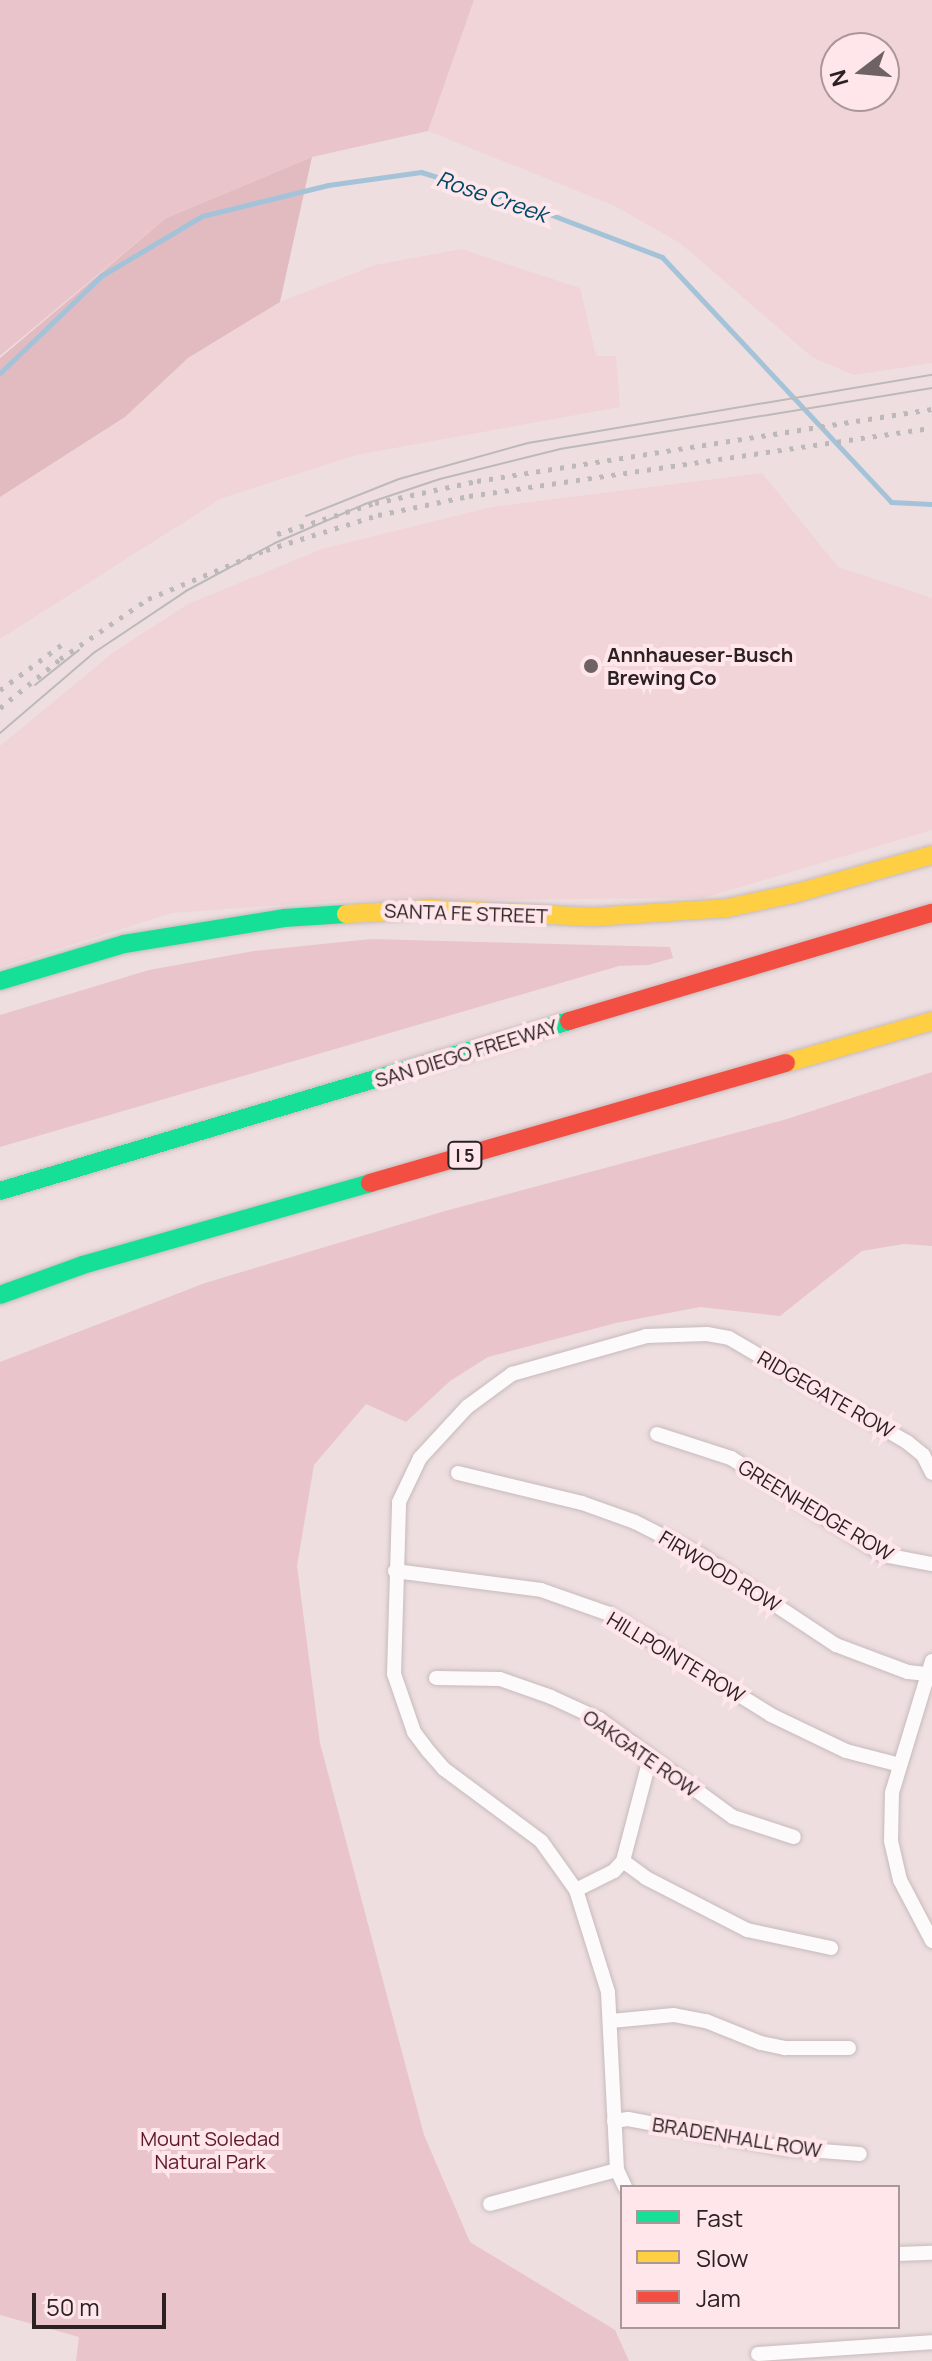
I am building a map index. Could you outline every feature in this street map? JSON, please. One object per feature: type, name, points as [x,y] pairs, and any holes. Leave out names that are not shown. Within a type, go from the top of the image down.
[{"type":"main road","name":"SANTA FE STREET","points":[[0,981],[124,944],[315,914],[430,909],[593,917],[727,908],[797,893],[932,855]]},
{"type":"main road","name":"SAN DIEGO FREEWAY","points":[[0,1191],[932,913]]},
{"type":"main road","name":"I 5","points":[[0,1295],[83,1265],[932,1021]]},
{"type":"main road","points":[[0,1181],[88,1167]]},
{"type":"street","name":"RIDGEGATE ROW","points":[[395,1571],[399,1502],[420,1458],[467,1407],[512,1374],[646,1336],[707,1334],[729,1338],[907,1442],[923,1455],[932,1473]]},
{"type":"street","name":"GREENHEDGE ROW","points":[[657,1434],[731,1458],[884,1555],[932,1564]]},
{"type":"street","name":"FIRWOOD ROW","points":[[458,1473],[582,1503],[635,1522],[700,1555],[836,1645],[908,1672],[930,1667]]},
{"type":"street","name":"HILLPOINTE ROW","points":[[395,1571],[541,1590],[609,1614],[771,1715],[846,1751],[900,1765]]},
{"type":"street","points":[[395,1571],[394,1674],[414,1732],[444,1769],[541,1841],[576,1890],[589,1922],[608,1992],[617,2170],[624,2185]]},
{"type":"street","points":[[930,1667],[892,1793],[891,1841],[900,1880],[932,1941]]},
{"type":"street","name":"OAKGATE ROW","points":[[436,1678],[500,1679],[551,1697],[599,1719],[733,1817],[794,1837]]},
{"type":"street","points":[[576,1890],[614,1871],[623,1861],[650,1758]]},
{"type":"street","points":[[623,1861],[646,1878],[747,1930],[831,1948]]},
{"type":"street","points":[[611,2021],[674,2015],[706,2021],[761,2043],[785,2048],[849,2048]]},
{"type":"street","name":"BRADENHALL ROW","points":[[614,2121],[628,2119],[783,2148],[860,2154]]},
{"type":"street","points":[[490,2204],[617,2170]]},
{"type":"street","points":[[900,2254],[932,2253]]},
{"type":"street","points":[[758,2354],[932,2342]]},
{"type":"shaded area","points":[[474,0],[932,0],[932,363],[854,375],[812,357],[680,243],[615,206],[428,131]]},
{"type":"shaded area","points":[[312,157],[280,302],[188,358],[125,417],[0,497],[0,358],[166,218]]},
{"type":"shaded area","points":[[462,249],[580,288],[596,356],[616,356],[620,407],[356,455],[222,498],[0,639],[0,497],[125,417],[188,358],[280,302],[375,265]]},
{"type":"shaded area","points":[[762,473],[838,567],[932,598],[932,830],[703,898],[337,901],[172,913],[0,967],[0,746],[114,652],[188,604],[322,549],[492,507]]},
{"type":"green space","points":[[0,0],[474,0],[428,131],[312,157],[166,218],[0,356]]},
{"type":"green space","points":[[371,939],[670,947],[673,958],[649,965],[619,966],[0,1147],[0,1015],[149,970],[254,951]]},
{"type":"green space","name":"Mount Soledad Natural Park","points":[[932,1072],[932,1246],[904,1244],[862,1251],[780,1316],[700,1307],[616,1323],[488,1357],[450,1381],[406,1422],[366,1404],[314,1465],[297,1566],[320,1743],[424,2135],[470,2242],[615,2330],[629,2361],[76,2361],[79,2337],[0,2315],[0,1362],[205,1283],[445,1211],[787,1119]]},
{"type":"waterway","name":"Rose Creek","points":[[0,373],[101,276],[202,216],[328,185],[421,172],[523,204],[662,257],[891,502],[932,504]]},
{"type":"tram line","points":[[306,516],[399,479],[528,443],[932,375]]},
{"type":"tram line","points":[[0,733],[95,652],[186,591],[275,543],[365,504],[440,479],[560,449],[932,388]]},
{"type":"tram line","points":[[35,685],[79,650]]},
{"type":"railway","points":[[277,534],[375,503],[477,481],[932,409]]},
{"type":"railway","points":[[0,708],[60,659],[148,599],[266,550],[378,515],[469,496],[932,428]]},
{"type":"railway","points":[[0,690],[61,645]]},
{"type":"traffic: fast","points":[[0,981],[124,944],[284,918],[346,914]]},
{"type":"traffic: fast","points":[[0,1191],[569,1021]]},
{"type":"traffic: fast","points":[[0,1295],[83,1265],[370,1183]]},
{"type":"traffic: slow","points":[[346,914],[430,909],[593,917],[727,908],[797,893],[932,855]]},
{"type":"traffic: slow","points":[[786,1063],[932,1021]]},
{"type":"traffic: jam","points":[[569,1021],[932,913]]},
{"type":"traffic: jam","points":[[370,1183],[786,1063]]},
{"type":"place","name":"Annhaueser-Busch Brewing Co","points":[[591,666]]}]
